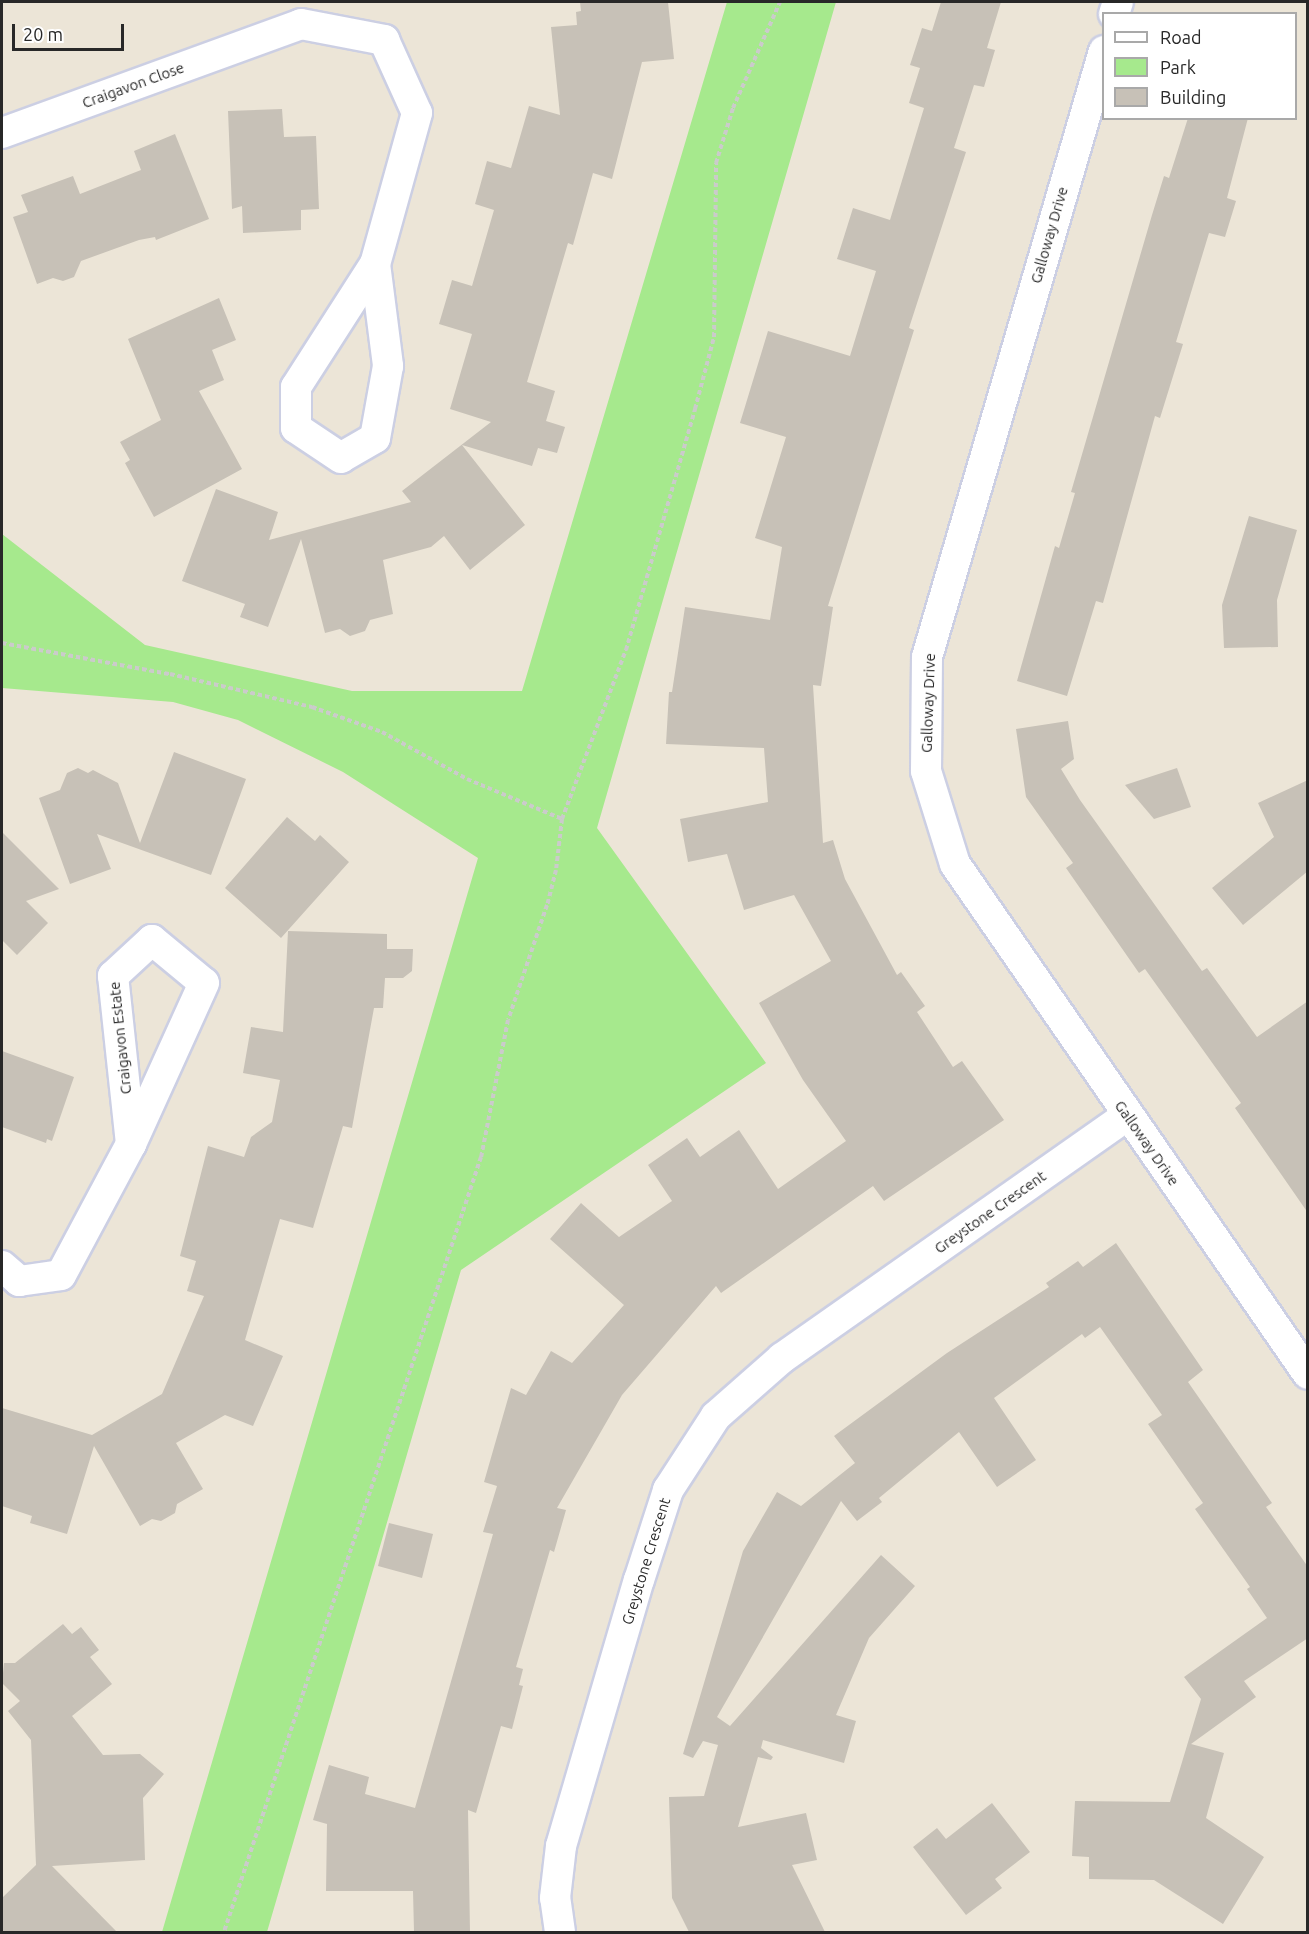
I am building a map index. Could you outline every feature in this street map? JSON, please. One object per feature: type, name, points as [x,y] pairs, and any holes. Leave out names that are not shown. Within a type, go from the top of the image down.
[{"type":"street","name":"Craigavon Close","points":[[2,133],[301,24],[384,40],[417,113],[375,264],[296,387],[296,428],[341,458],[375,438],[388,366],[375,264]]},
{"type":"street","name":"Galloway Drive","points":[[1102,58],[951,568],[927,657],[924,720],[926,771],[955,864],[1308,1374]]},
{"type":"street","name":"Craigavon Estate","points":[[2,1266],[19,1281],[61,1275],[131,1144],[204,983],[152,940],[113,976],[131,1144]]},
{"type":"street","name":"Greystone Crescent","points":[[560,1932],[555,1898],[561,1846],[639,1580],[668,1490],[716,1416],[782,1358],[1128,1115]]},
{"type":"path","points":[[224,1932],[481,1157],[508,1020],[547,905],[556,870],[562,819],[626,650],[714,337],[716,163],[733,108],[780,2]]},
{"type":"path","points":[[2,643],[170,674],[312,707],[382,732],[467,779],[562,819]]},
{"type":"green space","points":[[727,2],[836,2],[597,828],[766,1063],[461,1270],[267,1932],[162,1932],[478,858],[343,772],[238,720],[173,702],[2,688],[2,534],[145,645],[352,691],[522,691]]},
{"type":"building","points":[[580,2],[668,2],[674,59],[642,62],[612,179],[593,173],[573,245],[568,243],[527,382],[555,391],[546,421],[565,427],[557,453],[538,448],[532,466],[462,445],[525,525],[470,570],[444,536],[431,547],[383,560],[393,614],[370,620],[365,631],[350,636],[340,629],[325,633],[301,539],[268,627],[240,617],[245,604],[182,581],[216,489],[278,512],[269,540],[411,502],[402,491],[491,422],[450,409],[472,334],[439,324],[452,280],[472,286],[494,210],[475,204],[487,161],[511,168],[529,106],[560,115],[551,27],[577,25],[576,12],[581,11]]},
{"type":"building","points":[[941,2],[1001,2],[987,48],[995,50],[984,87],[974,85],[954,148],[966,152],[909,328],[914,330],[828,606],[833,607],[821,686],[813,685],[823,843],[833,840],[845,879],[897,975],[901,972],[925,1006],[917,1012],[953,1067],[962,1061],[1004,1120],[884,1201],[873,1186],[721,1293],[716,1286],[622,1395],[557,1508],[566,1510],[554,1552],[550,1550],[516,1667],[523,1669],[519,1685],[523,1686],[512,1729],[501,1726],[476,1813],[468,1810],[470,1932],[414,1932],[413,1891],[326,1891],[327,1824],[313,1820],[329,1765],[369,1777],[365,1794],[415,1808],[493,1534],[483,1532],[497,1486],[484,1482],[511,1388],[526,1395],[551,1351],[572,1363],[624,1305],[550,1239],[581,1203],[619,1237],[672,1201],[648,1165],[687,1138],[700,1157],[739,1130],[778,1189],[846,1141],[803,1080],[759,1003],[831,961],[794,895],[744,910],[727,854],[688,862],[680,819],[768,802],[764,748],[666,744],[669,692],[672,692],[685,607],[770,620],[782,547],[755,538],[786,437],[740,423],[768,331],[850,356],[876,271],[837,259],[853,208],[890,220],[924,108],[909,103],[920,68],[910,65],[922,28],[932,31]]},
{"type":"building","points":[[282,109],[284,137],[316,136],[319,209],[301,210],[301,230],[243,233],[242,206],[232,209],[228,111]]},
{"type":"building","points":[[1187,120],[1247,120],[1227,198],[1236,201],[1225,237],[1209,233],[1176,342],[1183,344],[1160,418],[1155,416],[1103,603],[1096,601],[1067,696],[1017,681],[1055,546],[1059,548],[1075,493],[1071,492],[1152,215],[1164,176],[1169,178]]},
{"type":"building","points":[[175,134],[209,219],[156,240],[155,237],[139,240],[81,261],[74,277],[63,281],[53,278],[37,284],[13,217],[28,212],[21,195],[73,176],[80,194],[141,170],[134,151]]},
{"type":"building","points":[[219,298],[236,340],[212,350],[224,380],[199,391],[242,469],[154,517],[125,463],[130,460],[120,442],[161,420],[128,339]]},
{"type":"building","points":[[1249,516],[1297,530],[1277,600],[1278,647],[1224,648],[1222,605]]},
{"type":"building","points":[[1068,721],[1074,759],[1061,769],[1080,800],[1202,971],[1207,968],[1257,1037],[1308,1001],[1308,1213],[1235,1108],[1241,1103],[1145,969],[1139,973],[1066,868],[1073,863],[1026,797],[1016,729]]},
{"type":"building","points":[[174,752],[246,779],[211,875],[97,834],[111,869],[70,884],[39,798],[60,790],[67,773],[78,768],[88,773],[93,770],[118,783],[140,843]]},
{"type":"building","points":[[1177,768],[1191,807],[1154,819],[1125,785]]},
{"type":"building","points":[[1308,780],[1308,871],[1243,925],[1212,888],[1274,837],[1258,803]]},
{"type":"building","points":[[287,817],[315,841],[320,835],[349,862],[281,938],[225,888]]},
{"type":"building","points":[[2,832],[59,889],[26,901],[48,923],[17,955],[2,940]]},
{"type":"building","points":[[288,931],[387,934],[387,949],[413,949],[412,971],[403,978],[385,978],[383,1008],[374,1008],[352,1128],[343,1126],[313,1228],[280,1219],[245,1340],[283,1356],[253,1426],[225,1415],[176,1443],[203,1489],[177,1504],[175,1513],[161,1521],[152,1519],[140,1526],[94,1446],[67,1534],[30,1523],[32,1516],[2,1506],[2,1408],[92,1435],[162,1394],[204,1296],[187,1291],[196,1261],[180,1256],[208,1146],[244,1157],[251,1137],[272,1122],[280,1080],[243,1073],[251,1027],[283,1032]]},
{"type":"building","points":[[2,1051],[74,1077],[52,1141],[47,1139],[46,1143],[2,1127]]},
{"type":"building","points":[[1116,1243],[1203,1370],[1188,1382],[1272,1503],[1266,1507],[1308,1567],[1308,1638],[1244,1681],[1256,1697],[1191,1744],[1224,1753],[1206,1818],[1264,1857],[1223,1924],[1154,1880],[1089,1879],[1089,1857],[1072,1856],[1075,1801],[1170,1802],[1201,1699],[1184,1677],[1267,1618],[1247,1589],[1250,1587],[1195,1509],[1203,1503],[1148,1424],[1162,1415],[1100,1327],[1085,1338],[1082,1334],[994,1398],[1036,1460],[997,1487],[959,1432],[879,1498],[882,1502],[857,1521],[841,1501],[717,1717],[730,1726],[881,1555],[915,1586],[869,1638],[836,1715],[856,1721],[844,1763],[763,1740],[761,1748],[773,1757],[771,1760],[758,1757],[738,1827],[806,1813],[817,1860],[792,1865],[825,1932],[689,1932],[672,1898],[669,1797],[704,1796],[718,1745],[703,1741],[693,1758],[683,1754],[743,1551],[777,1492],[801,1506],[855,1463],[834,1436],[947,1353],[1049,1287],[1046,1283],[1078,1261],[1083,1267]]},
{"type":"building","points":[[389,1523],[433,1534],[422,1578],[378,1566]]},
{"type":"building","points":[[63,1624],[72,1634],[81,1627],[99,1650],[90,1657],[112,1684],[72,1716],[103,1755],[140,1754],[164,1774],[143,1798],[145,1860],[52,1866],[117,1932],[2,1932],[2,1898],[36,1865],[31,1740],[8,1711],[20,1701],[2,1683],[4,1663],[15,1663]]},
{"type":"building","points":[[992,1803],[1030,1852],[995,1879],[1002,1888],[966,1915],[913,1847],[937,1828],[946,1839]]}]
